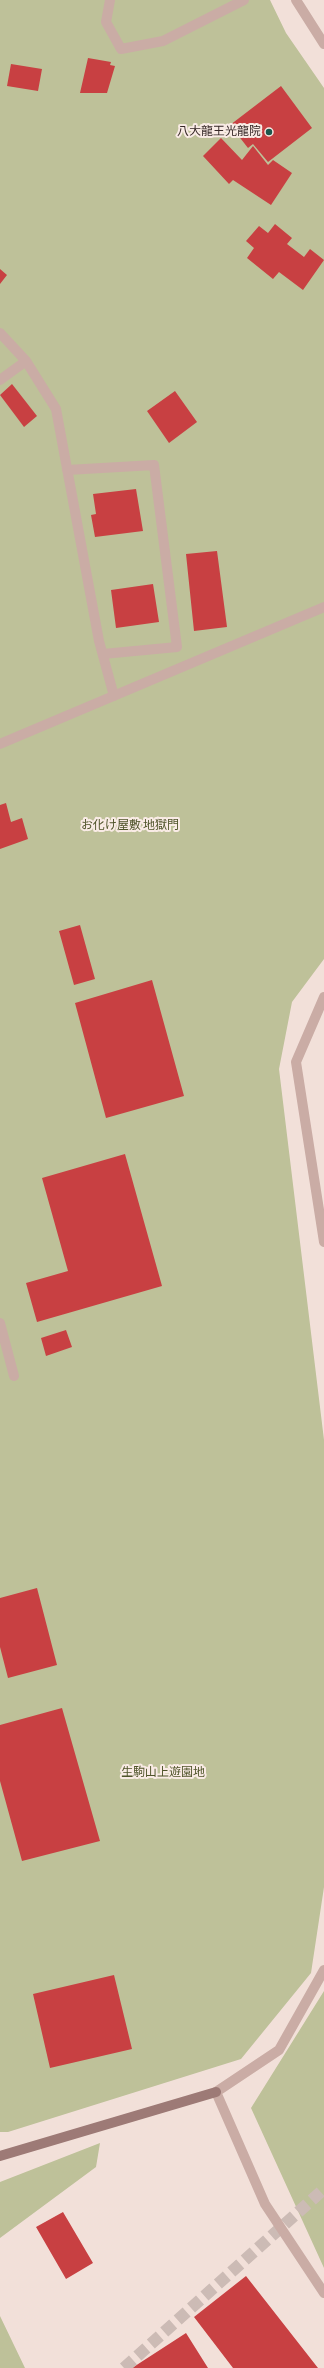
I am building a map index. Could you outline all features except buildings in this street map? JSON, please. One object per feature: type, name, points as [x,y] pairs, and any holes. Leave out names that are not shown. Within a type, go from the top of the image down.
[{"type":"street","points":[[110,0],[106,22],[121,49],[163,41],[244,0]]},
{"type":"street","points":[[296,0],[324,44]]},
{"type":"street","points":[[0,333],[26,361],[56,409],[103,654],[114,696]]},
{"type":"street","points":[[0,380],[26,361]]},
{"type":"street","points":[[67,470],[154,465],[177,647],[103,654]]},
{"type":"street","points":[[0,744],[324,607]]},
{"type":"street","points":[[324,997],[296,1062],[324,1242]]},
{"type":"street","points":[[0,1323],[14,1376]]},
{"type":"street","points":[[0,2156],[216,2092],[279,2050],[324,1970]]},
{"type":"street","points":[[216,2092],[265,2204],[324,2293]]},
{"type":"green space","name":"生駒山上遊園地","points":[[0,0],[270,0],[286,33],[324,88],[324,959],[292,1002],[279,1069],[324,1440],[324,1887],[311,1973],[241,2059],[8,2132],[0,2132]]},
{"type":"green space","points":[[324,1991],[324,2268],[251,2108]]},
{"type":"green space","points":[[100,2143],[96,2167],[0,2238],[0,2182]]},
{"type":"green space","points":[[0,2316],[25,2368],[0,2368]]},
{"type":"tunnel","points":[[124,2368],[324,2189]]},
{"type":"place","name":"八大龍王光龍院","points":[[269,132]]},
{"type":"park label","name":"お化け屋敷 地獄門","points":[[130,826]]}]
